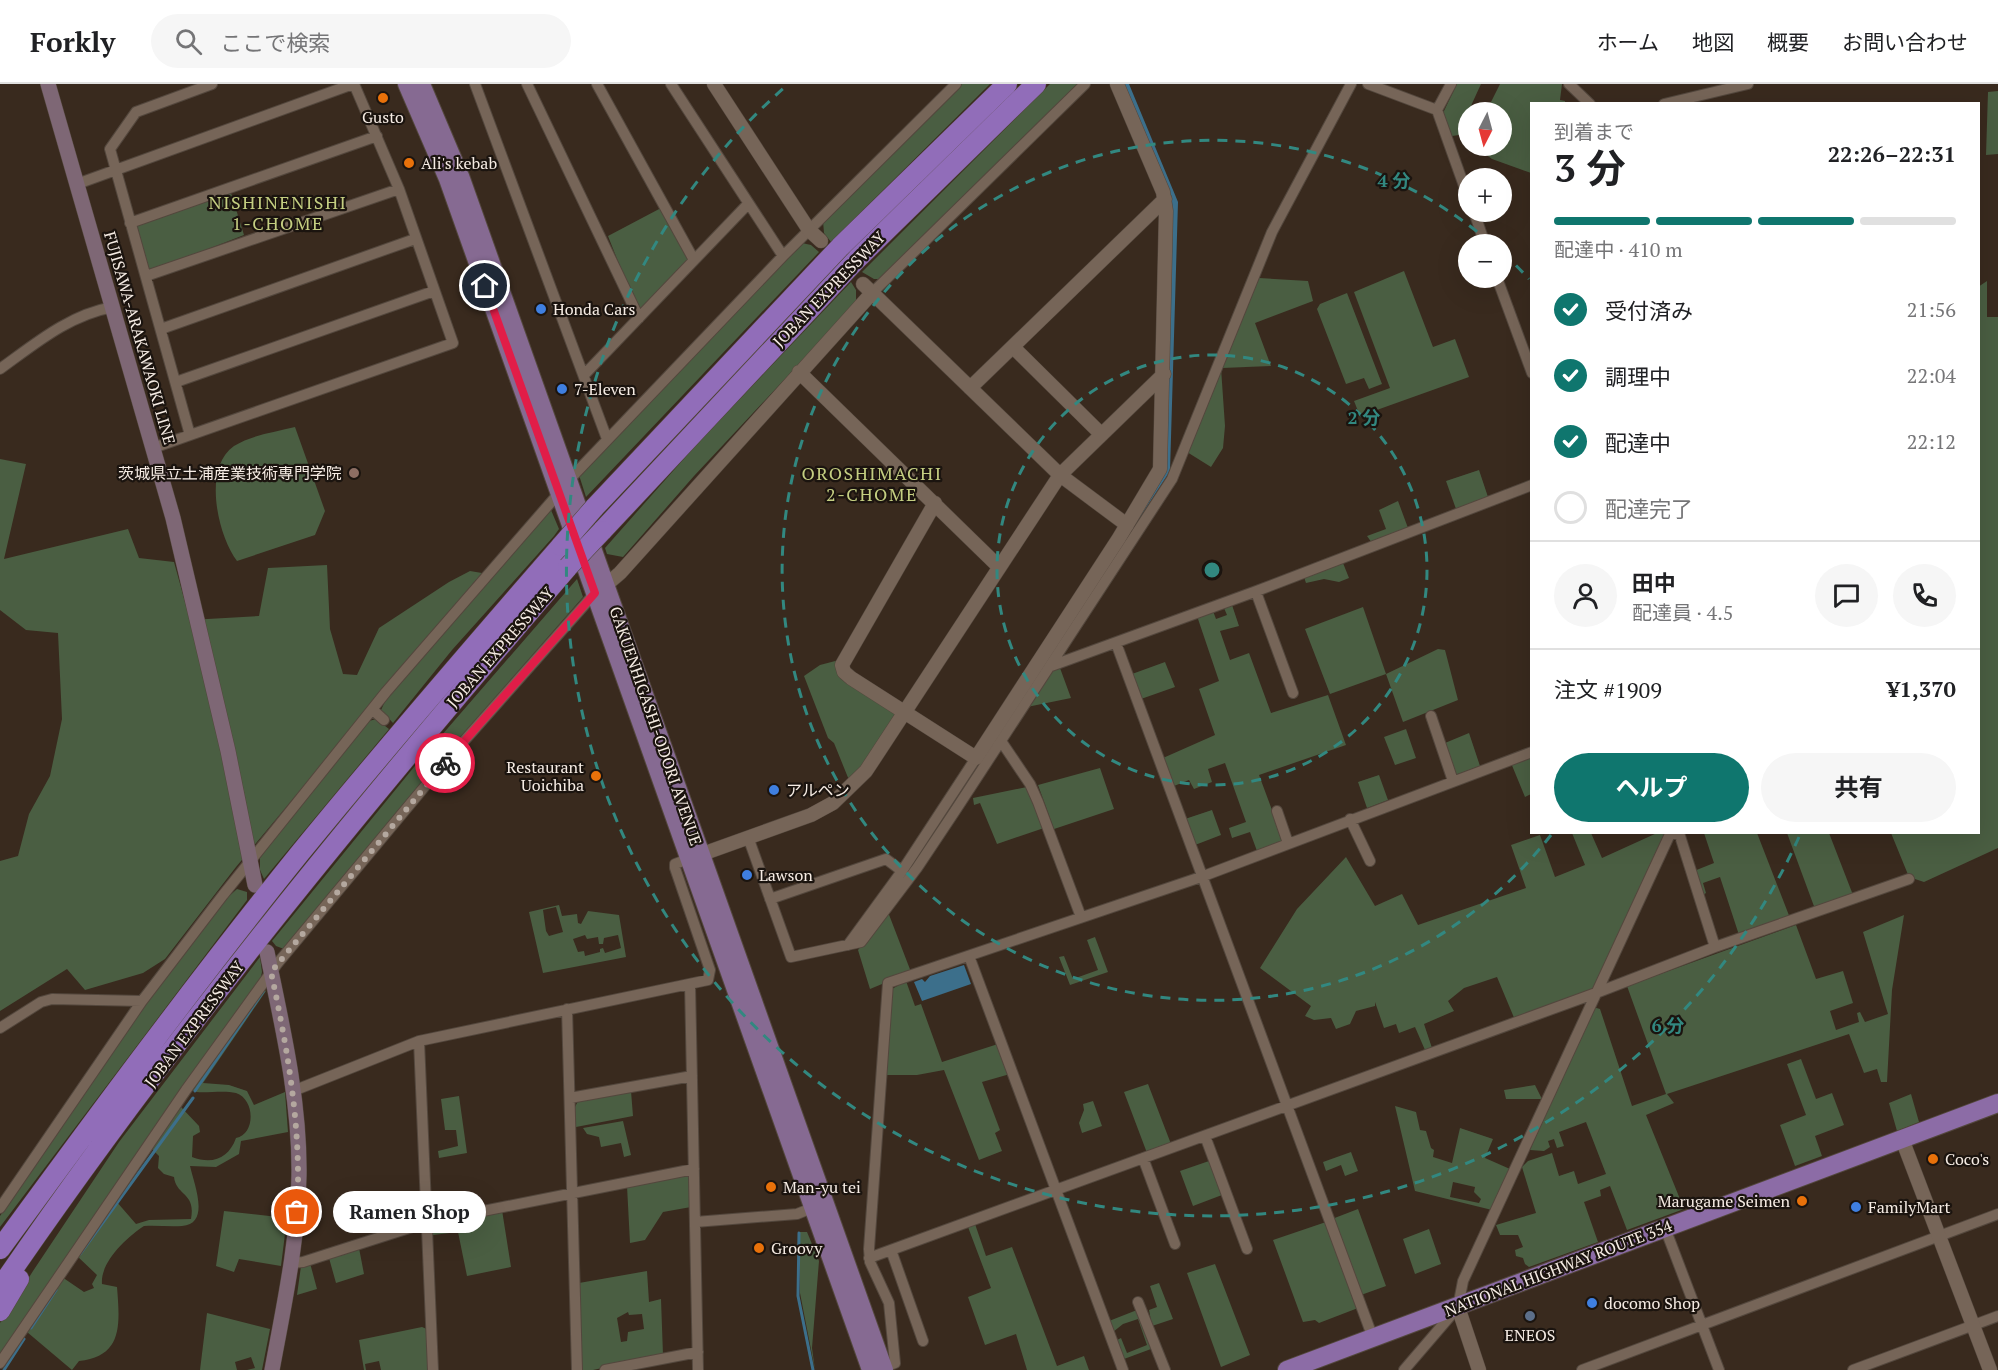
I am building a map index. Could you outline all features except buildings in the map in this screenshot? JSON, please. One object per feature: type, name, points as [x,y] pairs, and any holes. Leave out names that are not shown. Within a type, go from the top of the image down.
[{"type":"highway","name":"JOBAN EXPRESSWAY","points":[[0,1249],[147,1049],[292,864],[404,727],[594,508],[840,247],[1007,84]]},
{"type":"highway","name":"JOBAN EXPRESSWAY","points":[[0,1288],[106,1139],[316,865],[568,567],[857,259],[1036,84]]},
{"type":"highway","name":"NATIONAL HIGHWAY ROUTE 354","points":[[1287,1370],[1998,1103]]},
{"type":"highway","points":[[0,1311],[106,1139]]},
{"type":"main road","name":"FUJISAWA-ARAKAWAOKI LINE","points":[[48,84],[153,448],[193,598],[255,885]]},
{"type":"main road","name":"GAKUENHIGASHI-ODORI AVENUE","points":[[406,84],[447,179],[564,486]]},
{"type":"main road","name":"GAKUENHIGASHI-ODORI AVENUE","points":[[422,84],[461,176],[564,486],[819,1206]]},
{"type":"main road","points":[[267,952],[293,1091],[299,1173],[291,1263],[272,1370]]},
{"type":"main road","points":[[819,1206],[880,1369]]},
{"type":"street","points":[[190,435],[110,149],[136,112],[212,84]]},
{"type":"street","points":[[77,184],[354,84],[399,189],[453,343],[153,448]]},
{"type":"street","points":[[475,84],[607,439]]},
{"type":"street","points":[[527,84],[639,318]]},
{"type":"street","points":[[597,84],[694,260]]},
{"type":"street","points":[[671,84],[783,256]]},
{"type":"street","points":[[714,84],[809,230],[821,241]]},
{"type":"street","points":[[0,1208],[142,1001],[331,759],[394,683],[607,439],[783,256],[956,84]]},
{"type":"street","points":[[0,1363],[271,972],[438,764],[600,589],[620,573],[799,372],[868,288],[1085,84]]},
{"type":"street","points":[[848,945],[851,937],[902,871],[1127,525],[1160,469],[1164,374],[1165,199],[1117,84]]},
{"type":"street","points":[[748,837],[791,957],[861,942],[917,868],[1172,479],[1272,232],[1351,84]]},
{"type":"street","points":[[1368,84],[1437,110]]},
{"type":"street","points":[[1451,84],[1437,110],[1458,169]]},
{"type":"street","points":[[1569,84],[1588,102]]},
{"type":"street","points":[[1672,102],[1748,84]]},
{"type":"street","points":[[130,223],[377,136]]},
{"type":"street","points":[[146,276],[399,189]]},
{"type":"street","points":[[970,388],[1165,199]]},
{"type":"street","points":[[584,375],[748,204]]},
{"type":"street","points":[[161,329],[416,239]]},
{"type":"street","points":[[868,288],[1060,475],[1127,525]]},
{"type":"street","points":[[1501,288],[1530,368]]},
{"type":"street","points":[[176,382],[434,291]]},
{"type":"street","points":[[0,369],[60,326],[82,314],[113,307]]},
{"type":"street","points":[[1013,347],[1101,434]]},
{"type":"street","points":[[799,372],[999,567]]},
{"type":"street","points":[[293,1091],[419,1041],[690,984],[711,977],[675,864],[811,815],[833,803],[866,771],[1060,475],[1164,374]]},
{"type":"street","points":[[1051,666],[1256,592],[1530,486]]},
{"type":"street","points":[[935,503],[842,665],[844,672],[851,678],[976,758]]},
{"type":"street","points":[[1256,592],[1293,693]]},
{"type":"street","points":[[1116,643],[1374,1338]]},
{"type":"street","points":[[373,710],[384,720]]},
{"type":"street","points":[[1431,716],[1453,781]]},
{"type":"street","points":[[1001,741],[1030,784],[1045,816],[1081,917]]},
{"type":"street","points":[[880,1369],[895,1363],[894,1334],[889,1303],[869,1258],[888,983],[1201,877],[1530,753]]},
{"type":"street","points":[[1277,812],[1288,843]]},
{"type":"street","points":[[1350,819],[1370,861]]},
{"type":"street","points":[[1479,1370],[1458,1307],[1463,1281],[1671,834]]},
{"type":"street","points":[[1676,834],[1680,836],[1715,947]]},
{"type":"street","points":[[770,899],[886,859],[902,871]]},
{"type":"street","points":[[869,1258],[1596,993],[1715,947],[1909,879]]},
{"type":"street","points":[[969,956],[1123,1370]]},
{"type":"street","points":[[690,984],[698,1370]]},
{"type":"street","points":[[0,1028],[41,1002],[52,999],[142,1001]]},
{"type":"street","points":[[567,1009],[577,1370]]},
{"type":"street","points":[[419,1041],[433,1370]]},
{"type":"street","points":[[570,1098],[692,1076]]},
{"type":"street","points":[[1205,1136],[1247,1249]]},
{"type":"street","points":[[1902,1139],[1990,1370]]},
{"type":"street","points":[[1143,1158],[1175,1244]]},
{"type":"street","points":[[291,1263],[303,1262],[428,1222],[694,1169]]},
{"type":"street","points":[[695,1222],[796,1214],[819,1206]]},
{"type":"street","points":[[1582,1370],[1998,1214]]},
{"type":"street","points":[[1665,1228],[1719,1370]]},
{"type":"street","points":[[891,1250],[923,1341]]},
{"type":"street","points":[[1138,1302],[1165,1370]]},
{"type":"street","points":[[1404,1370],[1458,1307]]},
{"type":"street","points":[[1853,1370],[1998,1316]]},
{"type":"street","points":[[605,1370],[698,1352]]},
{"type":"green space","points":[[962,84],[990,84],[831,242],[824,233],[823,221]]},
{"type":"green space","points":[[1050,84],[1077,84],[881,279],[874,279],[862,272]]},
{"type":"green space","points":[[1457,84],[1481,84],[1473,102],[1458,102],[1458,135],[1452,136],[1443,113]]},
{"type":"green space","points":[[1500,84],[1562,84],[1560,100],[1565,102],[1530,102],[1530,173],[1488,156],[1512,156],[1512,102],[1491,102]]},
{"type":"green space","points":[[1998,91],[1998,154],[1986,155],[1988,92]]},
{"type":"green space","points":[[231,193],[244,235],[147,273],[133,222]]},
{"type":"green space","points":[[661,208],[691,260],[639,315],[608,236]]},
{"type":"green space","points":[[802,243],[811,245],[819,252],[586,497],[579,475]]},
{"type":"green space","points":[[1404,271],[1433,347],[1455,339],[1469,377],[1360,416],[1354,401],[1390,388],[1354,292]]},
{"type":"green space","points":[[1259,278],[1308,281],[1313,301],[1255,323],[1271,366],[1222,368]]},
{"type":"green space","points":[[1987,281],[1987,317],[1998,317],[1998,848],[1924,882],[1909,877],[1891,834],[1980,834],[1980,286]]},
{"type":"green space","points":[[851,282],[856,290],[856,303],[694,476],[623,557],[607,554],[605,548],[696,445]]},
{"type":"green space","points":[[1347,293],[1382,384],[1369,389],[1364,378],[1346,384],[1317,309],[1320,304]]},
{"type":"green space","points":[[1221,370],[1225,426],[1223,448],[1211,467],[1187,452]]},
{"type":"green space","points":[[295,427],[325,511],[315,535],[237,561],[224,536],[216,502],[218,470],[224,456],[241,442]]},
{"type":"green space","points":[[0,459],[26,464],[4,559],[128,529],[139,558],[174,562],[190,620],[259,616],[268,568],[327,565],[330,629],[343,674],[357,675],[379,628],[449,582],[470,571],[482,573],[236,867],[165,959],[143,973],[85,990],[67,969],[0,1011],[0,861],[18,856],[29,814],[50,776],[62,719],[58,633],[26,630],[0,610]]},
{"type":"green space","points":[[1479,470],[1488,497],[1456,509],[1446,481]]},
{"type":"green space","points":[[1398,501],[1408,528],[1372,543],[1367,536],[1386,529],[1379,510]]},
{"type":"green space","points":[[551,510],[559,529],[554,536],[452,650],[393,723],[381,710],[389,693]]},
{"type":"green space","points":[[1343,563],[1349,578],[1339,582],[1324,579],[1306,583],[1304,577]]},
{"type":"green space","points":[[577,579],[583,597],[444,756],[431,755],[428,751]]},
{"type":"green space","points":[[1232,605],[1239,626],[1220,631],[1230,660],[1249,653],[1271,713],[1328,695],[1346,745],[1259,775],[1282,837],[1281,841],[1257,851],[1250,832],[1232,838],[1229,828],[1246,822],[1225,763],[1208,769],[1212,782],[1194,789],[1189,780],[1174,786],[1163,758],[1215,735],[1199,689],[1219,681],[1197,616],[1213,611],[1216,619],[1227,615],[1224,608]]},
{"type":"green space","points":[[1363,607],[1386,674],[1330,694],[1305,629]]},
{"type":"green space","points":[[1438,649],[1445,650],[1458,700],[1403,722],[1386,674]]},
{"type":"green space","points":[[839,660],[900,714],[851,785],[834,743],[828,738],[804,676],[820,665]]},
{"type":"green space","points":[[1165,662],[1175,687],[1141,699],[1132,674]]},
{"type":"green space","points":[[1060,668],[1071,698],[1027,707],[1053,670]]},
{"type":"green space","points":[[376,719],[389,729],[264,879],[260,870],[260,858],[302,802],[369,721]]},
{"type":"green space","points":[[1406,729],[1416,758],[1395,765],[1384,737]]},
{"type":"green space","points":[[1469,733],[1480,766],[1455,775],[1445,743]]},
{"type":"green space","points":[[1530,755],[1530,794],[1525,797],[1511,763]]},
{"type":"green space","points":[[423,756],[430,762],[430,773],[284,949],[276,946],[272,941]]},
{"type":"green space","points":[[1100,768],[1114,809],[1054,829],[1038,785]]},
{"type":"green space","points":[[1379,775],[1388,800],[1367,808],[1358,782]]},
{"type":"green space","points":[[1027,787],[1044,828],[997,844],[980,803],[974,805],[973,798]]},
{"type":"green space","points":[[1212,810],[1221,835],[1195,845],[1185,819]]},
{"type":"green space","points":[[1572,834],[1591,834],[1602,858],[1655,834],[1667,834],[1593,990],[1515,1020],[1497,977],[1464,988],[1448,1001],[1454,1011],[1424,1024],[1432,1048],[1425,1050],[1415,1027],[1399,1033],[1396,1024],[1384,1028],[1375,1002],[1375,1006],[1356,1011],[1350,1024],[1336,1029],[1331,1018],[1314,1020],[1305,1016],[1311,1006],[1260,968],[1297,909],[1346,857],[1375,906],[1402,894],[1418,925],[1526,888],[1511,845],[1540,835],[1555,877],[1585,865]]},
{"type":"green space","points":[[1704,834],[1757,834],[1790,918],[1739,935],[1720,877],[1703,883],[1706,893],[1703,895],[1694,871],[1714,863]]},
{"type":"green space","points":[[1787,834],[1829,834],[1853,895],[1815,909]]},
{"type":"green space","points":[[237,889],[247,892],[247,900],[0,1227],[0,1216],[152,994],[228,897]]},
{"type":"green space","points":[[559,905],[562,916],[577,914],[578,923],[581,924],[588,911],[619,915],[626,957],[543,973],[529,912]],"holes":[[[556,907],[563,932],[549,936],[543,910]],[[585,935],[587,939],[598,937],[599,944],[603,944],[604,938],[618,935],[621,948],[605,953],[603,948],[600,952],[585,956],[584,951],[578,952],[573,939]]]},
{"type":"green space","points":[[888,912],[911,972],[870,989],[858,950]]},
{"type":"green space","points":[[1904,915],[1892,990],[1887,1082],[1881,1082],[1877,1069],[1864,1073],[1849,1034],[1667,1094],[1674,1103],[1646,1115],[1684,1209],[1627,1230],[1610,1186],[1600,1190],[1601,1196],[1584,1202],[1598,1242],[1529,1267],[1523,1258],[1516,1256],[1515,1250],[1523,1247],[1518,1235],[1500,1235],[1496,1225],[1536,1213],[1522,1167],[1528,1161],[1552,1153],[1559,1176],[1574,1171],[1578,1184],[1606,1174],[1586,1122],[1559,1132],[1564,1146],[1557,1148],[1554,1139],[1548,1141],[1550,1147],[1544,1151],[1530,1150],[1593,1007],[1600,1009],[1632,1106],[1666,1094],[1627,986],[1796,925],[1816,979],[1843,971],[1853,1003],[1830,1011],[1836,1030],[1859,1022],[1857,1013],[1860,1012],[1865,1022],[1888,1014],[1863,932]]},
{"type":"green space","points":[[1095,937],[1108,972],[1070,985],[1059,957],[1064,956],[1073,979],[1098,970],[1087,940]]},
{"type":"green space","points":[[260,957],[262,972],[260,981],[0,1356],[0,1323],[33,1271],[119,1142]]},
{"type":"green space","points":[[906,981],[915,1006],[921,1004],[942,1062],[998,1044],[1010,1074],[982,1082],[1000,1130],[995,1133],[1002,1151],[979,1160],[944,1070],[917,1075],[886,1075],[892,989]]},
{"type":"green space","points":[[263,989],[266,991],[203,1083],[229,1085],[247,1091],[254,1105],[285,1092],[288,1132],[241,1141],[239,1154],[216,1167],[190,1166],[197,1192],[196,1218],[191,1224],[182,1226],[144,1226],[116,1251],[105,1267],[102,1284],[117,1287],[119,1314],[116,1336],[104,1353],[79,1361],[72,1370],[27,1332],[62,1277],[84,1292],[94,1288],[92,1284],[97,1275],[76,1255],[116,1201],[136,1224],[149,1220],[191,1219],[191,1204],[178,1188],[174,1177],[164,1174],[158,1168],[159,1156],[152,1149],[181,1107],[199,1126],[200,1132],[193,1136],[192,1157],[207,1160],[219,1158],[229,1151],[236,1138],[247,1130],[250,1124],[250,1109],[242,1096],[232,1092],[191,1090]]},
{"type":"green space","points":[[1801,1059],[1816,1099],[1832,1093],[1844,1125],[1815,1136],[1822,1156],[1795,1166],[1780,1125],[1806,1115],[1787,1064]]},
{"type":"green space","points":[[1148,1084],[1171,1144],[1147,1153],[1124,1092]]},
{"type":"green space","points":[[1535,1085],[1542,1099],[1506,1099],[1504,1090]]},
{"type":"green space","points":[[631,1091],[633,1116],[576,1127],[573,1111],[578,1101]]},
{"type":"green space","points":[[1911,1094],[1919,1122],[1897,1131],[1889,1103]]},
{"type":"green space","points":[[459,1096],[467,1153],[439,1158],[438,1151],[458,1146],[456,1130],[445,1130],[441,1099]]},
{"type":"green space","points":[[1093,1101],[1102,1126],[1082,1133],[1079,1123],[1084,1110],[1083,1104]]},
{"type":"green space","points":[[1395,1106],[1416,1112],[1420,1130],[1426,1131],[1431,1148],[1434,1150],[1433,1157],[1452,1163],[1460,1128],[1493,1139],[1485,1158],[1510,1169],[1492,1210],[1415,1191]],"holes":[[[1453,1182],[1475,1187],[1474,1192],[1481,1199],[1479,1203],[1450,1197]]]},
{"type":"green space","points":[[623,1121],[631,1155],[624,1157],[621,1143],[601,1147],[599,1137],[587,1134],[583,1128]]},
{"type":"green space","points":[[1351,1152],[1358,1171],[1345,1176],[1341,1165],[1326,1171],[1323,1162]]},
{"type":"green space","points":[[1209,1161],[1222,1195],[1193,1206],[1180,1171]]},
{"type":"green space","points":[[687,1173],[690,1176],[691,1207],[663,1212],[645,1240],[630,1243],[627,1186]]},
{"type":"green space","points":[[1358,1209],[1386,1286],[1361,1295],[1332,1219]]},
{"type":"green space","points":[[502,1210],[511,1267],[467,1276],[458,1232],[433,1235],[432,1226]]},
{"type":"green space","points":[[224,1211],[287,1218],[281,1266],[239,1259],[234,1272],[216,1266]]},
{"type":"green space","points":[[1326,1222],[1358,1308],[1319,1323],[1315,1320],[1303,1322],[1273,1240]]},
{"type":"green space","points":[[975,1224],[986,1256],[1012,1247],[1057,1366],[1084,1356],[1089,1370],[1027,1370],[1016,1334],[985,1345],[968,1297],[991,1288],[968,1227]]},
{"type":"green space","points":[[1429,1229],[1441,1264],[1415,1274],[1403,1239]]},
{"type":"green space","points":[[800,1232],[807,1232],[819,1261],[812,1348],[815,1370],[800,1293]]},
{"type":"green space","points":[[359,1248],[364,1274],[336,1283],[329,1258]]},
{"type":"green space","points":[[310,1263],[317,1289],[297,1295],[301,1266]]},
{"type":"green space","points":[[1215,1264],[1250,1355],[1221,1367],[1187,1273]]},
{"type":"green space","points":[[647,1271],[649,1302],[661,1299],[663,1355],[593,1370],[580,1370],[579,1283]],"holes":[[[628,1312],[629,1315],[642,1314],[644,1329],[628,1332],[627,1341],[621,1342],[617,1318]]]},
{"type":"green space","points":[[1159,1283],[1173,1319],[1152,1326],[1149,1310],[1157,1307],[1150,1286]]},
{"type":"green space","points":[[1137,1310],[1151,1349],[1124,1359],[1117,1340],[1121,1338],[1127,1353],[1147,1345],[1138,1319],[1123,1324],[1113,1332],[1109,1321]]},
{"type":"green space","points":[[207,1313],[270,1329],[262,1370],[247,1370],[255,1368],[251,1357],[235,1362],[237,1370],[200,1370]]},
{"type":"green space","points":[[422,1327],[429,1330],[430,1370],[381,1370],[379,1361],[365,1364],[366,1370],[364,1370],[359,1340]]},
{"type":"water","points":[[1122,84],[1129,84],[1178,202],[1170,471],[909,874],[904,873],[1162,477],[1171,202]]},
{"type":"water","points":[[964,965],[971,984],[922,1001],[914,982],[922,979],[925,982],[930,976]]},
{"type":"waterway","points":[[195,1091],[263,992]]},
{"type":"waterway","points":[[80,1254],[193,1098]]},
{"type":"waterway","points":[[799,1233],[798,1296],[813,1370]]},
{"type":"waterway","points":[[31,1328],[56,1290]]},
{"type":"waterway","points":[[4,1370],[24,1339]]},
{"type":"tunnel","points":[[414,744],[434,761]]},
{"type":"way so far","points":[[297,1212],[299,1162],[293,1091],[271,972],[445,763]]},
{"type":"place","name":"Gusto","points":[[383,98]]},
{"type":"place","name":"Ali's kebab","points":[[409,163]]},
{"type":"place","name":"Honda Cars","points":[[541,309]]},
{"type":"place","name":"7-Eleven","points":[[562,389]]},
{"type":"place","name":"茨城県立土浦産業技術専門学院","points":[[354,473]]},
{"type":"place","name":"Restaurant Uoichiba","points":[[596,776]]},
{"type":"place","name":"アルペン","points":[[774,790]]},
{"type":"place","name":"Lawson","points":[[747,875]]},
{"type":"place","name":"Coco's","points":[[1933,1159]]},
{"type":"place","name":"Man-yu tei","points":[[771,1187]]},
{"type":"place","name":"Marugame Seimen","points":[[1802,1201]]},
{"type":"place","name":"FamilyMart","points":[[1856,1207]]},
{"type":"place","name":"Ramen Shop","points":[[297,1212]]},
{"type":"place","name":"Groovy","points":[[759,1248]]},
{"type":"place","name":"docomo Shop","points":[[1592,1303]]},
{"type":"place","name":"ENEOS","points":[[1530,1316]]},
{"type":"district","name":"NISHINENISHI 1-CHOME","points":[[278,212]]},
{"type":"district","name":"OROSHIMACHI 2-CHOME","points":[[872,483]]},
{"type":"route","points":[[445,763],[585,600],[595,593],[485,286]]}]
